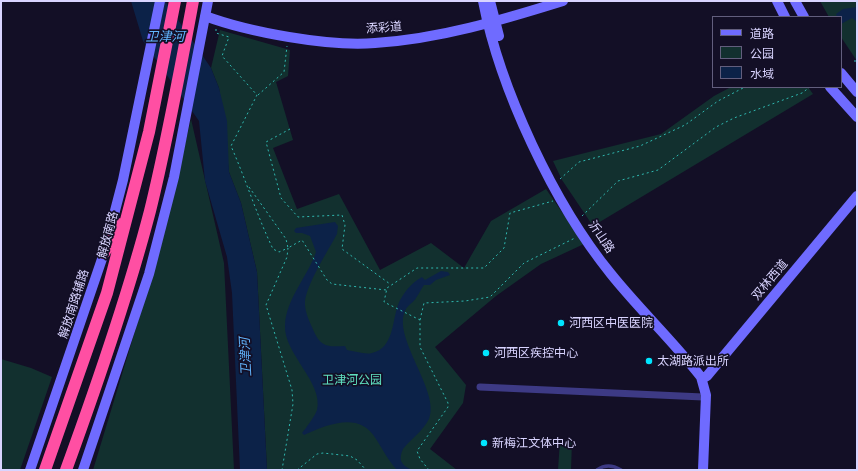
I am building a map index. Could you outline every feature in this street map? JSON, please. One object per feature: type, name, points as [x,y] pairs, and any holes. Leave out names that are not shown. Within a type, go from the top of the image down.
[{"type":"highway","name":"解放南路","points":[[45,470],[107,293],[149,132],[175,1]]},
{"type":"highway","points":[[66,470],[126,292],[149,212],[167,137],[193,1]]},
{"type":"highway","points":[[104,253],[130,209]]},
{"type":"highway","points":[[57,435],[61,449],[65,451],[76,442]]},
{"type":"street","name":"解放南路辅路","points":[[30,470],[104,253],[123,180],[160,1]]},
{"type":"street","points":[[83,470],[149,274],[174,177],[208,1]]},
{"type":"street","name":"沂山路","points":[[483,1],[537,141],[558,181],[580,218],[623,280],[705,380]]},
{"type":"street","name":"沂山路","points":[[490,1],[492,23],[514,102],[537,154],[561,199],[583,235],[610,274],[705,380]]},
{"type":"street","name":"添彩道","points":[[205,16],[289,36],[326,41],[373,44],[419,38],[492,23],[563,1]]},
{"type":"street","points":[[777,1],[784,16]]},
{"type":"street","points":[[795,1],[803,16]]},
{"type":"street","points":[[842,74],[857,92]]},
{"type":"street","points":[[831,88],[857,117]]},
{"type":"street","name":"双林西道","points":[[705,380],[857,196]]},
{"type":"street","name":"双林西道","points":[[705,380],[857,206]]},
{"type":"street","points":[[703,470],[706,405],[705,380]]},
{"type":"street","points":[[705,380],[711,397],[708,470]]},
{"type":"street","points":[[480,387],[703,397]]},
{"type":"lane","points":[[597,470],[606,466],[613,466],[621,470]]},
{"type":"path","points":[[217,20],[216,33],[229,37],[222,56],[257,95]]},
{"type":"path","points":[[289,36],[284,72],[257,95],[231,146],[248,186],[262,226],[273,249],[279,252],[302,240],[327,280],[332,284],[386,290]]},
{"type":"path","points":[[558,181],[579,162],[640,146],[685,125],[718,101],[744,88]]},
{"type":"path","points":[[580,218],[618,181],[658,170],[716,126],[802,93],[809,88]]},
{"type":"path","points":[[290,130],[266,142],[281,198],[298,217],[342,215],[346,225],[342,249],[391,285]]},
{"type":"path","points":[[248,186],[286,238],[288,248],[287,257],[266,305],[292,390],[293,404],[282,470]]},
{"type":"path","points":[[420,320],[384,302],[387,288],[417,268],[484,268],[504,248],[510,213],[561,199]]},
{"type":"path","points":[[429,470],[420,459],[418,451],[448,407],[448,403],[420,346],[420,320],[424,303],[465,301],[490,297],[524,263],[583,235]]},
{"type":"path","points":[[297,470],[317,454],[323,453],[350,456],[357,460],[366,470]]},
{"type":"green space","points":[[820,1],[857,1],[857,61],[842,38],[842,16],[828,16]]},
{"type":"green space","name":"卫津河公园","points":[[220,30],[290,50],[288,76],[276,82],[293,140],[273,148],[297,209],[339,194],[380,270],[431,243],[464,268],[491,221],[546,189],[584,244],[541,264],[496,296],[435,347],[466,385],[463,403],[430,449],[457,470],[267,470],[257,272],[241,203],[229,172],[219,88],[211,68]]},
{"type":"green space","points":[[729,88],[809,88],[813,94],[593,226],[562,180],[553,161],[661,134],[714,96]]},
{"type":"green space","points":[[191,119],[224,263],[234,470],[93,470],[162,242]]},
{"type":"green space","points":[[1,359],[31,368],[52,377],[20,470],[1,470]]},
{"type":"green space","points":[[560,440],[572,441],[571,470],[558,470]]},
{"type":"water","name":"卫津河","points":[[131,1],[165,1],[211,68],[219,88],[227,121],[229,172],[241,203],[257,272],[267,470],[240,470],[232,293],[227,257],[205,181],[199,121],[143,41]]},
{"type":"water","points":[[857,7],[857,22],[852,18],[842,23],[842,16],[837,16],[836,14],[843,9]]},
{"type":"water","points":[[335,222],[338,226],[337,234],[308,288],[305,304],[307,316],[315,334],[321,342],[328,346],[345,346],[347,350],[363,353],[372,353],[379,350],[388,340],[398,305],[411,285],[422,277],[425,280],[441,271],[448,272],[450,275],[436,280],[430,285],[424,285],[406,309],[403,320],[409,348],[423,379],[431,407],[429,419],[403,449],[401,456],[402,462],[405,466],[412,470],[397,470],[369,430],[361,425],[343,422],[323,427],[304,435],[302,433],[316,413],[318,400],[315,389],[290,346],[286,336],[285,325],[289,306],[316,252],[310,236],[302,233],[296,233],[294,231],[296,228]]},
{"type":"place","name":"河西区中医医院","points":[[561,323]]},
{"type":"place","name":"河西区疾控中心","points":[[486,353]]},
{"type":"place","name":"太湖路派出所","points":[[649,361]]},
{"type":"place","name":"新梅江文体中心","points":[[484,443]]}]
